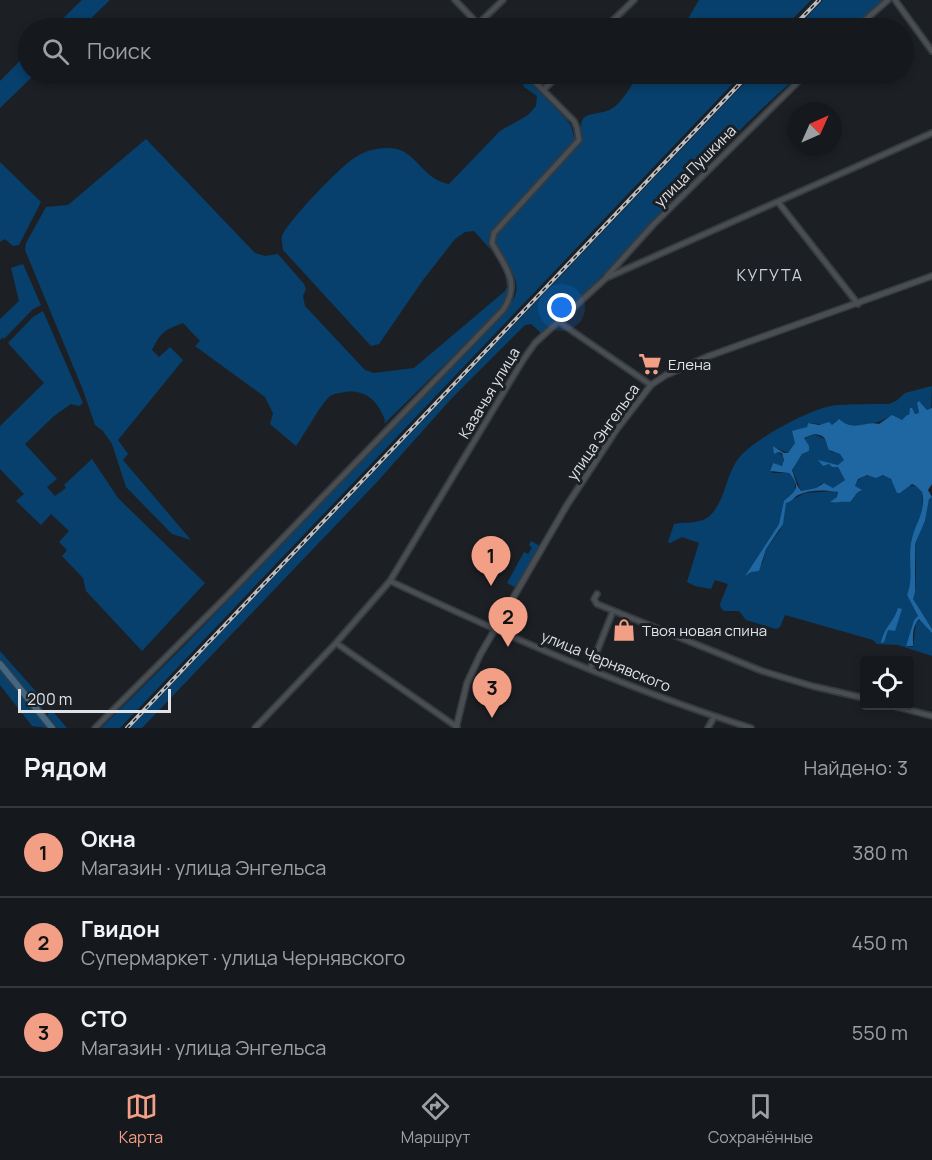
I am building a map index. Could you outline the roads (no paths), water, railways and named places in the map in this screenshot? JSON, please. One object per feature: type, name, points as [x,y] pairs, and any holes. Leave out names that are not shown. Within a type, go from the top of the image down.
[{"type":"main road","points":[[0,664],[52,728]]},
{"type":"street","points":[[454,0],[472,18]]},
{"type":"street","points":[[484,18],[503,0]]},
{"type":"street","points":[[615,18],[634,0]]},
{"type":"street","points":[[867,18],[888,0]]},
{"type":"street","points":[[895,0],[908,18]]},
{"type":"street","points":[[914,26],[932,51]]},
{"type":"street","points":[[94,728],[225,598],[503,310],[510,300],[512,284],[492,243],[492,238],[579,140],[574,121],[537,84]]},
{"type":"street","points":[[543,90],[549,84]]},
{"type":"street","name":"улица Пушкина","points":[[606,278],[653,225],[796,84]]},
{"type":"street","name":"Казачья улица","points":[[255,728],[336,643],[390,580],[523,360],[536,343],[606,278],[932,133]]},
{"type":"street","points":[[778,202],[858,303]]},
{"type":"street","name":"улица Энгельса","points":[[457,728],[462,698],[471,674],[495,630],[584,479],[617,429],[651,385],[666,375],[709,356],[932,276]]},
{"type":"street","points":[[560,322],[651,385]]},
{"type":"street","name":"улица Чернявского","points":[[390,580],[495,630],[590,669],[714,717],[751,728]]},
{"type":"street","points":[[597,594],[596,602],[613,611],[762,671],[860,697]]},
{"type":"street","points":[[590,669],[613,611]]},
{"type":"street","points":[[336,643],[457,728]]},
{"type":"street","points":[[911,710],[932,716]]},
{"type":"street","points":[[708,728],[714,717]]},
{"type":"railway","points":[[802,18],[819,0]]},
{"type":"railway","points":[[127,728],[739,84]]},
{"type":"place","name":"Елена","points":[[650,364]]},
{"type":"place","name":"Окна","points":[[491,586]]},
{"type":"place","name":"Твоя новая спина","points":[[624,630]]},
{"type":"place","name":"Гвидон","points":[[508,647]]},
{"type":"place","name":"СТО","points":[[492,718]]},
{"type":"district","name":"КУГУТА","points":[[770,275]]}]
